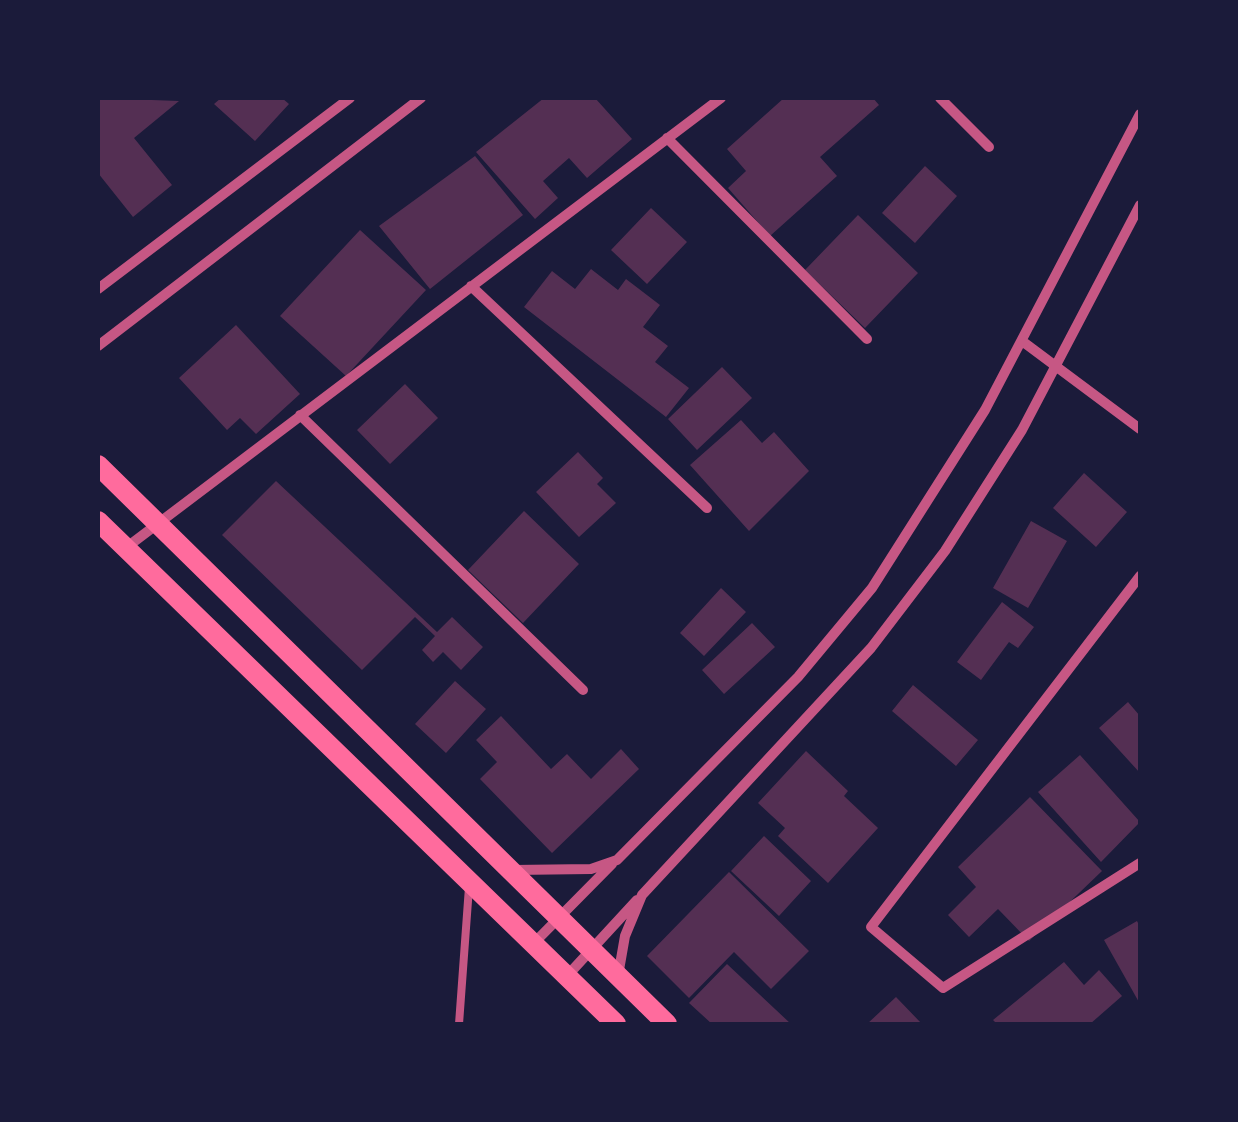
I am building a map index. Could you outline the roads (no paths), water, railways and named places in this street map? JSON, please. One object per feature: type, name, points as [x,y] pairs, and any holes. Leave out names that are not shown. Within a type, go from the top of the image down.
[{"type":"main road","points":[[98,466],[667,1024]]},
{"type":"main road","points":[[98,520],[616,1024]]},
{"type":"street","points":[[98,289],[350,98]]},
{"type":"street","points":[[98,346],[422,98]]},
{"type":"street","points":[[126,548],[721,98]]},
{"type":"street","points":[[940,98],[989,147]]},
{"type":"street","points":[[533,944],[798,677],[872,588],[949,471],[1140,114]]},
{"type":"street","points":[[666,138],[866,339]]},
{"type":"street","points":[[566,976],[871,648],[944,552],[1022,430],[1140,205]]},
{"type":"street","points":[[472,286],[707,508]]},
{"type":"street","points":[[1022,340],[1140,429]]},
{"type":"street","points":[[300,415],[583,690]]},
{"type":"street","points":[[1140,576],[871,927],[944,988],[1140,863]]},
{"type":"street","points":[[508,870],[559,872],[617,860]]},
{"type":"street","points":[[618,977],[626,936],[642,895]]},
{"type":"lane","points":[[459,1024],[470,882]]}]
